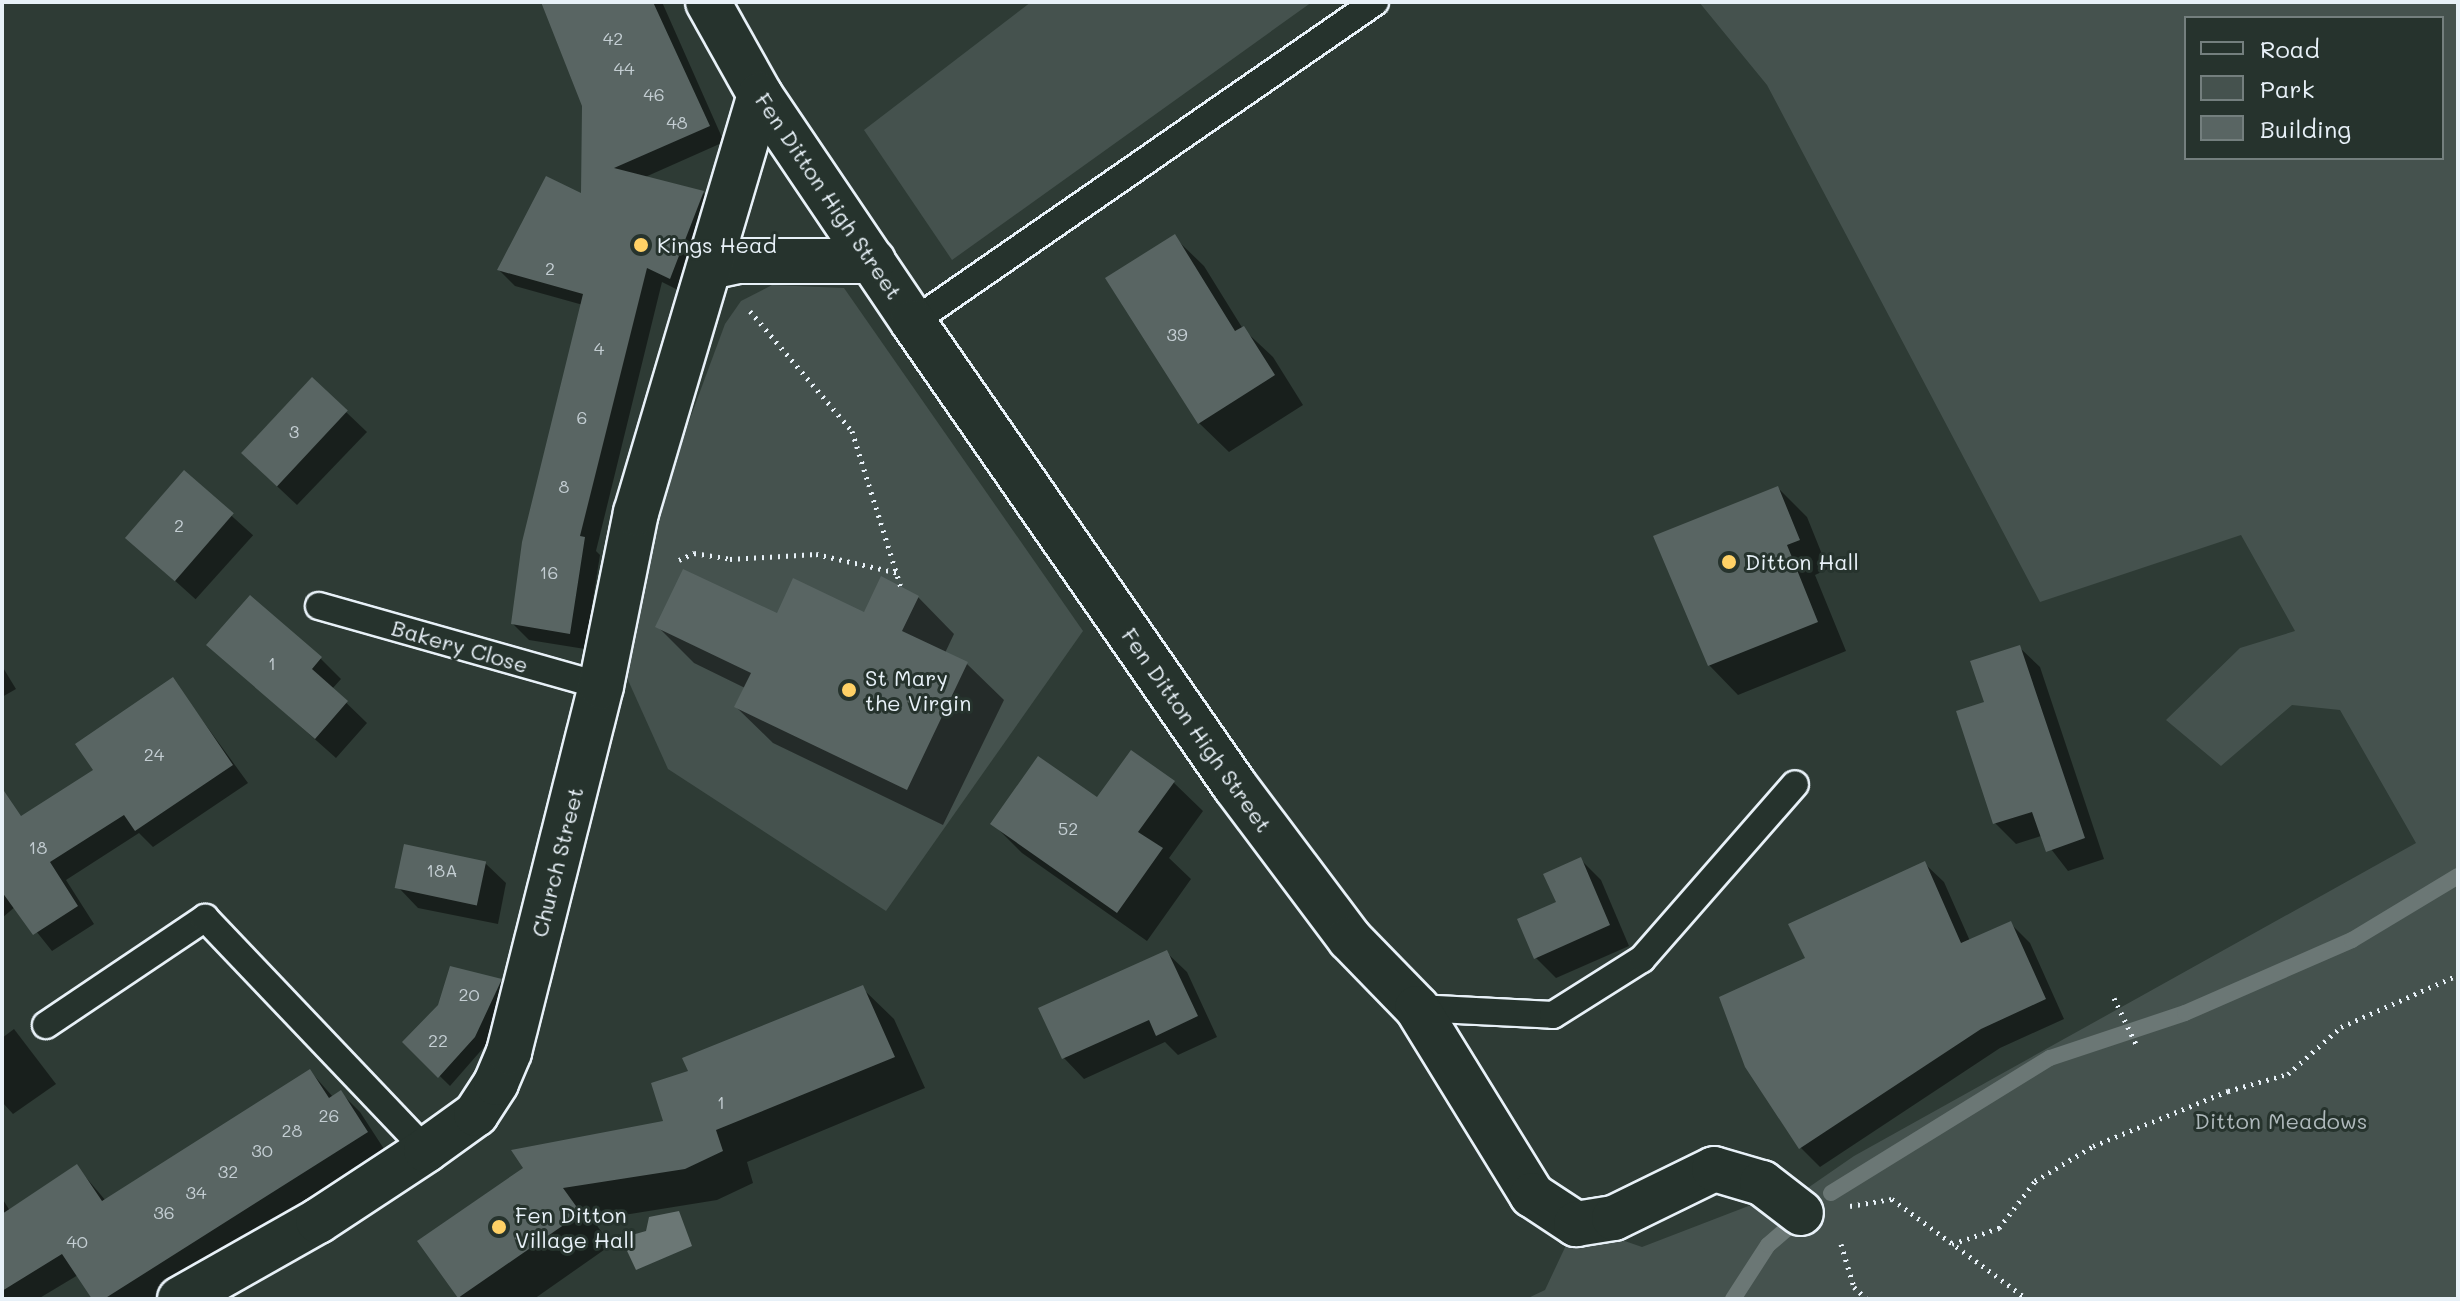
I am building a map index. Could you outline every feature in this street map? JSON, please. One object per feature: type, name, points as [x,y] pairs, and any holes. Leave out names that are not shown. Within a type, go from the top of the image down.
[{"type":"street","name":"Fen Ditton High Street","points":[[708,2],[760,95],[913,322],[1235,786],[1350,939],[1417,1008],[1532,1195],[1555,1215],[1576,1224],[1614,1218],[1714,1169],[1762,1183],[1801,1213]]},
{"type":"street","name":"Church Street","points":[[180,1299],[318,1221],[476,1114],[509,1052],[601,686],[636,513],[724,264],[760,95]]},
{"type":"street","points":[[724,264],[873,261]]},
{"type":"lane","points":[[913,322],[1375,2]]},
{"type":"lane","name":"Bakery Close","points":[[319,606],[601,686]]},
{"type":"lane","points":[[1417,1008],[1553,1015],[1642,959],[1795,784]]},
{"type":"lane","points":[[46,1025],[205,918],[426,1150]]},
{"type":"path","points":[[724,264],[741,301],[852,431],[901,587]]},
{"type":"path","points":[[665,566],[694,553],[730,559],[816,554],[898,573]]},
{"type":"path","points":[[1952,1244],[1999,1228],[2035,1181],[2093,1146],[2228,1091],[2288,1074],[2341,1027],[2458,975]]},
{"type":"path","points":[[2114,998],[2136,1044]]},
{"type":"path","points":[[1846,1207],[1892,1199],[2027,1299]]},
{"type":"path","points":[[1854,1287],[1854,1299]]},
{"type":"green space","points":[[1031,2],[1312,2],[952,260],[864,130]]},
{"type":"green space","name":"Ditton Meadows","points":[[1699,2],[2458,2],[2458,1299],[1526,1299],[1545,1290],[1576,1224],[1642,1247],[1777,1195],[1767,1216],[1854,1156],[2416,843],[2340,710],[2292,705],[2221,766],[2166,720],[2240,648],[2295,631],[2241,535],[2040,602],[1767,85]]},
{"type":"green space","points":[[772,285],[844,288],[1083,631],[886,911],[668,769],[623,669],[661,497],[725,324],[741,301]]},
{"type":"shaded area","points":[[679,1211],[692,1246],[636,1270],[621,1238],[646,1231],[649,1217]]},
{"type":"building","points":[[541,2],[653,2],[710,126],[614,168],[704,191],[670,279],[647,268],[580,536],[585,537],[570,634],[511,624],[522,542],[583,294],[497,270],[546,176],[581,193],[582,106]]},
{"type":"building","points":[[1175,234],[1235,331],[1244,326],[1275,375],[1198,424],[1105,278]]},
{"type":"building","points":[[312,377],[348,410],[277,486],[241,453]]},
{"type":"building","points":[[184,470],[234,513],[175,581],[125,538]]},
{"type":"building","name":"Ditton Hall","points":[[1778,486],[1800,540],[1787,545],[1818,622],[1708,666],[1653,536]]},
{"type":"building","name":"St Mary the Virgin","points":[[683,569],[777,613],[793,578],[864,612],[881,576],[919,596],[902,631],[968,662],[907,790],[734,707],[751,673],[655,627]]},
{"type":"building","points":[[250,595],[322,657],[312,669],[348,701],[315,739],[206,645]]},
{"type":"building","points":[[2020,645],[2085,838],[2046,852],[2032,812],[1993,824],[1956,711],[1984,702],[1970,661]]},
{"type":"building","points":[[173,677],[233,765],[135,831],[124,815],[50,862],[78,906],[33,935],[2,892],[2,788],[21,816],[93,770],[75,744]]},
{"type":"building","points":[[1131,750],[1175,781],[1138,832],[1163,848],[1117,913],[990,824],[1038,756],[1097,797]]},
{"type":"building","points":[[404,844],[486,861],[477,905],[395,888]]},
{"type":"building","points":[[1581,857],[1610,925],[1534,959],[1517,919],[1556,902],[1543,874]]},
{"type":"building","points":[[1925,861],[1961,943],[2011,921],[2046,999],[1981,1029],[1799,1149],[1745,1067],[1719,997],[1805,958],[1788,924]]},
{"type":"building","points":[[1167,950],[1198,1016],[1156,1036],[1149,1020],[1062,1059],[1038,1008]]},
{"type":"building","points":[[450,966],[502,979],[475,1037],[438,1078],[402,1042],[438,1005]]},
{"type":"building","points":[[863,985],[895,1057],[716,1130],[723,1151],[685,1169],[563,1188],[581,1213],[458,1298],[417,1241],[523,1168],[511,1150],[663,1121],[651,1083],[688,1071],[682,1058]]},
{"type":"building","points":[[310,1069],[329,1098],[341,1090],[368,1132],[104,1299],[92,1299],[62,1254],[2,1291],[2,1214],[77,1164],[102,1201]]},
{"type":"waterway","points":[[1831,1193],[2050,1058],[2185,1013],[2352,940],[2458,876]]},
{"type":"waterway","points":[[1733,1299],[1768,1245],[1793,1223]]},
{"type":"place","name":"Kings Head","points":[[641,245]]},
{"type":"place","name":"Ditton Hall","points":[[1729,562]]},
{"type":"place","name":"St Mary the Virgin","points":[[849,690]]},
{"type":"place","name":"Fen Ditton Village Hall","points":[[499,1227]]}]
